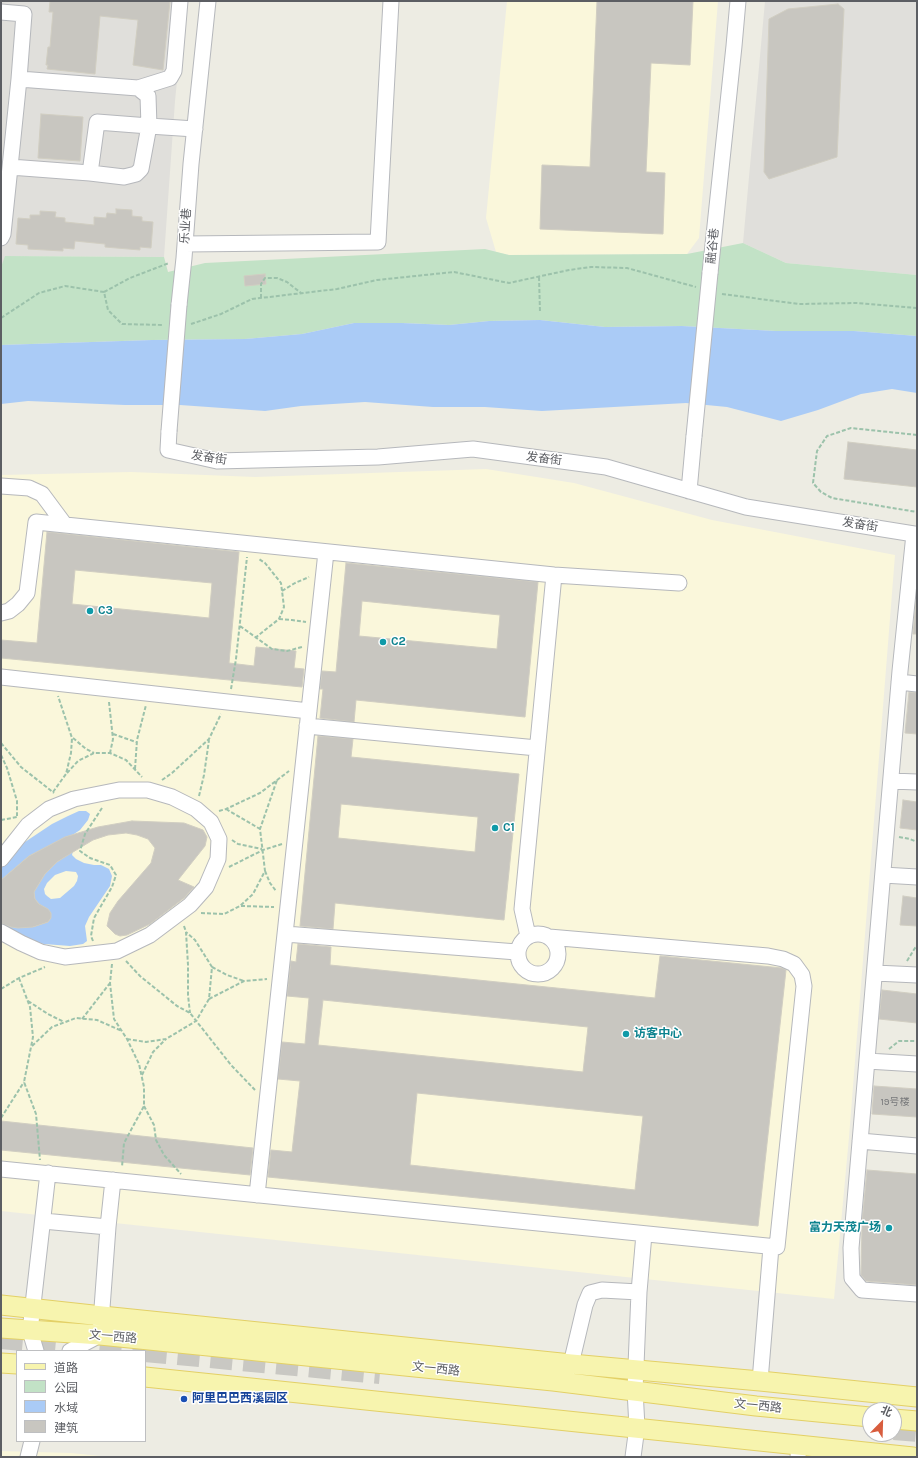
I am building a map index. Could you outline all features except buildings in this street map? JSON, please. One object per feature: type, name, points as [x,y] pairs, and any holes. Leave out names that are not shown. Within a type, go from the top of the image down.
[{"type":"main road","points":[[1,1305],[571,1364],[917,1397]]},
{"type":"main road","name":"文一西路","points":[[1,1328],[100,1335],[553,1381],[756,1406],[862,1415]]},
{"type":"main road","points":[[1,1363],[16,1364]]},
{"type":"main road","points":[[571,1364],[635,1390]]},
{"type":"main road","points":[[146,1377],[637,1428],[798,1451],[913,1457]]},
{"type":"main road","points":[[902,1420],[917,1421]]},
{"type":"street","points":[[19,79],[138,88],[170,78],[174,71],[180,1]]},
{"type":"street","name":"乐业巷","points":[[168,450],[179,305],[208,1]]},
{"type":"street","points":[[184,251],[378,242],[391,1]]},
{"type":"street","name":"融谷巷","points":[[689,491],[738,1]]},
{"type":"street","points":[[1,12],[24,7],[19,79],[8,126],[10,167],[3,234],[1,238]]},
{"type":"street","points":[[10,167],[124,177],[136,174],[141,169],[149,126],[148,96],[138,88]]},
{"type":"street","points":[[90,173],[97,122],[195,129]]},
{"type":"street","name":"发奋街","points":[[168,450],[217,461],[378,456],[473,449],[606,467],[746,507],[916,534]]},
{"type":"street","points":[[1,486],[29,488],[42,494],[65,525]]},
{"type":"street","points":[[1,613],[9,611],[18,604],[27,593],[36,522],[248,548],[326,552],[554,575],[679,583]]},
{"type":"street","points":[[916,534],[913,589],[899,682],[875,973],[871,1061],[860,1141],[851,1248],[852,1278],[862,1290],[917,1294]]},
{"type":"street","points":[[257,1195],[326,552]]},
{"type":"street","points":[[528,936],[522,909],[554,575]]},
{"type":"street","points":[[1,677],[308,711]]},
{"type":"street","points":[[899,682],[917,684]]},
{"type":"street","points":[[307,726],[537,748]]},
{"type":"street","points":[[891,781],[917,782]]},
{"type":"street","points":[[1,859],[28,825],[49,809],[74,799],[113,792],[149,789],[172,797],[199,812],[211,822],[220,839],[218,859],[212,875],[206,887],[190,905],[150,935],[115,951],[66,957],[41,952],[1,932]]},
{"type":"street","points":[[883,875],[917,877]]},
{"type":"street","points":[[285,934],[517,952]]},
{"type":"street","points":[[535,934],[542,934],[548,937],[554,942],[557,948],[557,962],[548,972],[542,974],[535,974],[524,969],[520,964],[517,952],[523,940],[528,936],[535,934]]},
{"type":"street","points":[[1,1169],[777,1247],[804,986],[802,975],[794,964],[783,959],[768,956],[548,937]]},
{"type":"street","points":[[875,973],[917,975]]},
{"type":"street","points":[[871,1061],[917,1064]]},
{"type":"street","points":[[860,1141],[917,1146]]},
{"type":"street","points":[[36,1350],[30,1331],[42,1221],[45,1173]]},
{"type":"street","points":[[72,1350],[100,1335],[108,1227],[117,1180]]},
{"type":"street","points":[[42,1221],[108,1227]]},
{"type":"street","points":[[633,1457],[637,1428],[635,1390],[639,1292],[644,1234]]},
{"type":"street","points":[[760,1381],[771,1247]]},
{"type":"street","points":[[553,1381],[565,1373],[571,1364],[585,1305],[590,1293],[602,1290],[639,1292]]},
{"type":"street","points":[[28,1457],[32,1442]]},
{"type":"path","points":[[1,318],[38,293],[65,286],[104,292],[184,251]]},
{"type":"path","points":[[185,326],[221,314],[252,299],[337,289],[377,280],[454,272],[509,283],[569,270],[591,267],[627,268],[696,287]]},
{"type":"path","points":[[539,277],[540,312]]},
{"type":"path","points":[[261,298],[261,284],[265,278],[277,278],[287,282],[301,293]]},
{"type":"path","points":[[104,292],[108,310],[122,324],[169,325]]},
{"type":"path","points":[[719,294],[799,304],[857,303],[917,308]]},
{"type":"path","points":[[917,435],[851,428],[828,436],[817,451],[813,483],[821,492],[832,498],[917,512]]},
{"type":"path","points":[[248,548],[265,563],[281,583],[284,607],[279,619],[254,638]]},
{"type":"path","points":[[248,548],[240,626],[230,693],[209,739],[199,812],[226,809],[260,793],[304,758]]},
{"type":"path","points":[[282,591],[295,583],[323,572]]},
{"type":"path","points":[[279,619],[318,625]]},
{"type":"path","points":[[240,626],[254,638],[272,649],[287,651],[307,645],[316,640]]},
{"type":"path","points":[[54,683],[72,738],[71,753],[66,774]]},
{"type":"path","points":[[108,689],[113,734],[110,753]]},
{"type":"path","points":[[135,769],[136,742],[148,694]]},
{"type":"path","points":[[113,734],[136,742]]},
{"type":"path","points":[[72,738],[94,754]]},
{"type":"path","points":[[53,792],[78,761],[94,754],[110,753],[126,760],[135,769],[149,789],[172,773],[209,739]]},
{"type":"path","points":[[1,743],[21,767],[66,802]]},
{"type":"path","points":[[1,755],[7,768],[17,801],[18,837]]},
{"type":"path","points":[[277,780],[260,829],[265,871],[270,883],[288,904]]},
{"type":"path","points":[[97,953],[91,936],[94,918],[112,887],[116,875],[110,865],[90,858],[80,850],[85,834],[113,792]]},
{"type":"path","points":[[226,809],[260,829]]},
{"type":"path","points":[[1,820],[17,817]]},
{"type":"path","points":[[216,831],[238,844],[263,850]]},
{"type":"path","points":[[886,836],[910,839],[917,842]]},
{"type":"path","points":[[212,875],[263,850],[295,841]]},
{"type":"path","points":[[190,1013],[186,932],[180,912],[224,914],[240,906],[253,894],[265,871]]},
{"type":"path","points":[[240,906],[288,904]]},
{"type":"path","points":[[186,932],[195,940],[212,966],[227,975],[244,981]]},
{"type":"path","points":[[115,951],[110,983],[114,1019],[127,1039],[139,1064],[144,1087],[144,1106],[154,1125],[156,1140],[164,1155],[192,1188]]},
{"type":"path","points":[[115,951],[140,976],[177,1006],[190,1013],[231,1065],[267,1102]]},
{"type":"path","points":[[1,989],[19,978],[66,957]]},
{"type":"path","points":[[142,1077],[153,1052],[166,1039],[196,1021],[209,999],[212,966]]},
{"type":"path","points":[[1,1118],[24,1082],[33,1037],[30,1007],[19,978]]},
{"type":"path","points":[[209,999],[244,981],[280,978]]},
{"type":"path","points":[[82,1019],[110,983]]},
{"type":"path","points":[[28,1000],[48,1014],[65,1022]]},
{"type":"path","points":[[31,1047],[52,1027],[76,1018],[97,1020],[122,1031]]},
{"type":"path","points":[[127,1039],[146,1042],[166,1039]]},
{"type":"path","points":[[871,1061],[899,1041],[917,1040]]},
{"type":"path","points":[[24,1082],[36,1114],[45,1173]]},
{"type":"path","points":[[117,1180],[124,1143],[144,1106]]},
{"type":"shaded area","points":[[1,1],[185,1],[175,101],[164,257],[6,256],[1,267]]},
{"type":"shaded area","points":[[507,1],[718,1],[699,238],[687,254],[509,255],[496,252],[486,218]]},
{"type":"shaded area","points":[[765,1],[917,1],[917,275],[786,263],[743,243]]},
{"type":"shaded area","points":[[486,469],[574,483],[712,520],[895,555],[849,1137],[834,1299],[1,1211],[1,475],[131,472],[255,477]]},
{"type":"shaded area","points":[[1,1451],[71,1453],[111,1457],[1,1457]]},
{"type":"green space","points":[[743,243],[786,263],[917,275],[917,336],[854,331],[776,331],[682,326],[605,327],[540,320],[489,321],[449,325],[354,323],[302,334],[245,339],[152,340],[1,345],[1,267],[5,256],[164,257],[168,272],[205,263],[485,249],[509,255],[687,254]]},
{"type":"water","points":[[540,320],[605,327],[682,326],[776,331],[854,331],[917,336],[917,393],[892,389],[861,394],[818,410],[781,421],[727,407],[686,403],[542,411],[485,407],[433,407],[365,402],[301,406],[265,411],[180,405],[125,405],[28,401],[1,404],[1,345],[152,340],[245,339],[302,334],[354,323],[449,325],[489,321]]},
{"type":"water","points":[[79,811],[86,811],[90,814],[88,820],[80,830],[29,856],[1,880],[1,868],[6,859],[22,844],[52,824]]},
{"type":"water","points":[[73,851],[72,855],[76,859],[84,863],[101,865],[109,869],[112,876],[110,886],[89,917],[85,926],[87,941],[83,944],[70,946],[29,941],[3,926],[1,923],[11,927],[33,927],[48,922],[51,918],[35,899],[34,892],[45,874],[57,862]],"holes":[[[66,871],[76,872],[78,876],[74,886],[60,898],[51,899],[45,894],[44,889],[47,883],[55,875]]]},
{"type":"tunnel","points":[[1,1338],[131,1350]]},
{"type":"tunnel","points":[[146,1351],[380,1373]]},
{"type":"tunnel","points":[[902,1430],[917,1431]]},
{"type":"place","name":"C3","points":[[90,611]]},
{"type":"place","name":"C2","points":[[383,642]]},
{"type":"place","name":"C1","points":[[495,828]]},
{"type":"place","name":"访客中心","points":[[626,1034]]},
{"type":"place","name":"富力天茂广场","points":[[889,1228]]},
{"type":"place","name":"阿里巴巴西溪园区","points":[[184,1399]]}]
